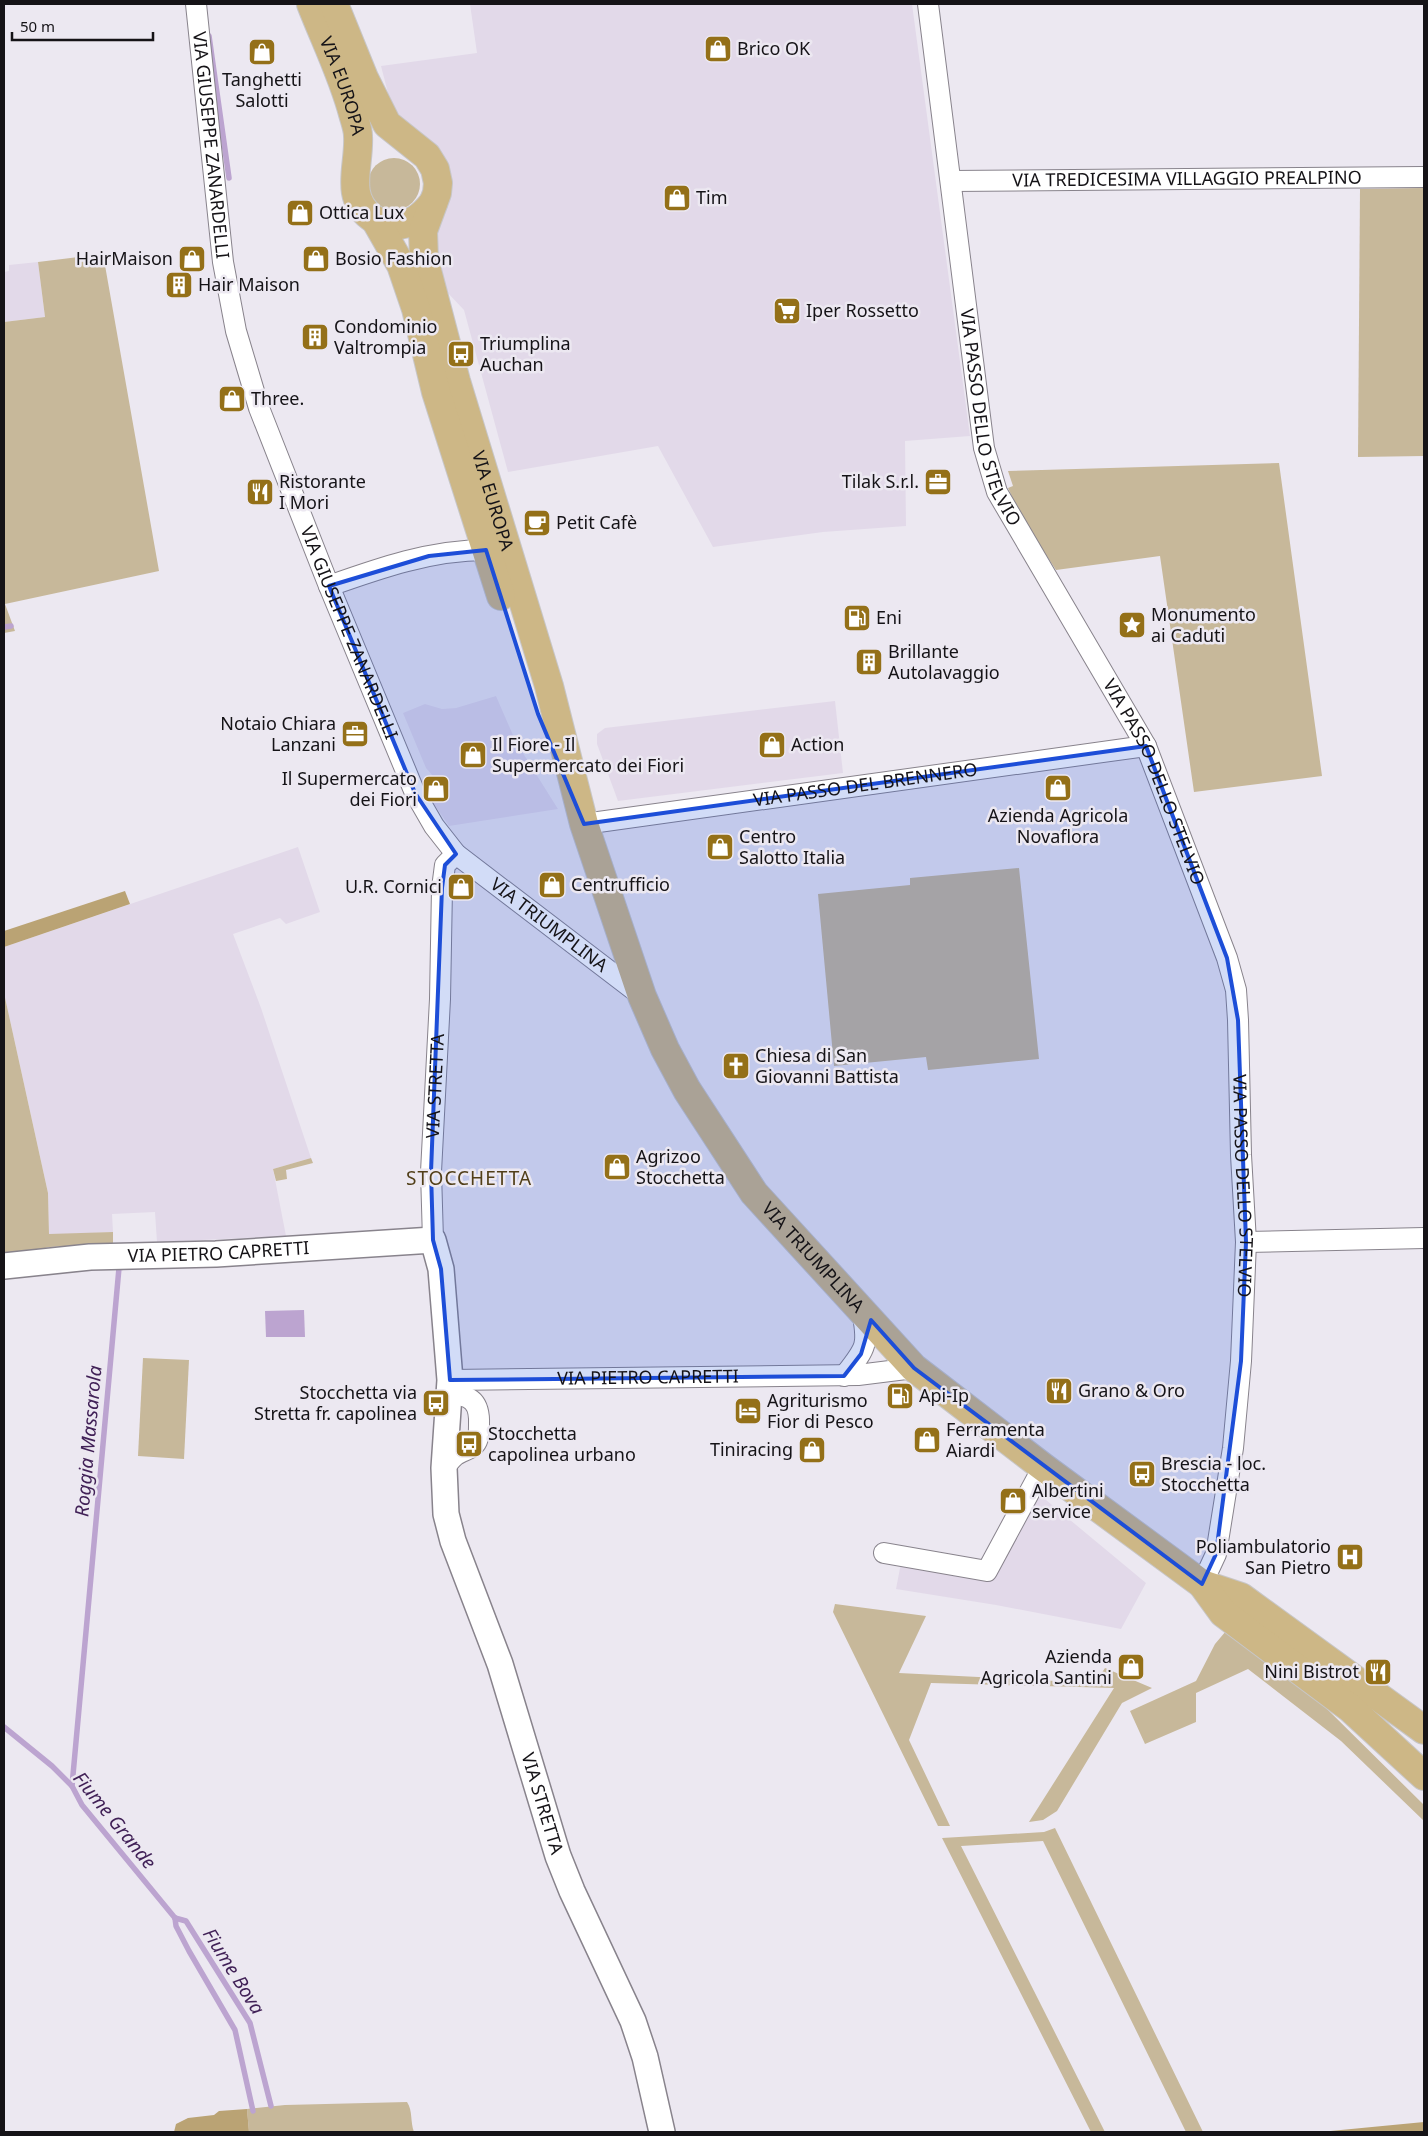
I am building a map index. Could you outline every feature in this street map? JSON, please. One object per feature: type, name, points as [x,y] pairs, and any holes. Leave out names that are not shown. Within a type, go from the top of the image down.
[{"type":"main road","name":"VIA EUROPA","points":[[311,4],[349,99],[354,117],[358,135],[354,185],[357,199],[364,212],[376,220],[401,265],[416,309],[436,392],[538,714],[580,812]]},
{"type":"main road","name":"VIA EUROPA","points":[[334,4],[364,78],[387,124],[427,156],[435,168],[438,183],[423,231],[424,259],[458,390],[549,686],[580,812]]},
{"type":"main road","name":"VIA EUROPA","points":[[356,171],[363,158],[374,148],[387,143],[402,142],[416,147]]},
{"type":"main road","points":[[376,220],[388,225],[402,225],[414,221],[425,214],[433,203]]},
{"type":"main road","name":"VIA TRIUMPLINA","points":[[580,812],[642,996],[665,1049],[687,1090],[754,1193],[914,1368],[1043,1467],[1202,1584],[1223,1613],[1350,1708],[1424,1776]]},
{"type":"main road","name":"VIA TRIUMPLINA","points":[[1202,1584],[1241,1597],[1420,1721]]},
{"type":"street","name":"VIA GIUSEPPE ZANARDELLI","points":[[196,4],[223,262],[236,331],[260,408],[329,586],[416,793],[434,826],[456,854]]},
{"type":"street","name":"VIA PASSO DELLO STELVIO","points":[[928,4],[984,448],[997,492],[1146,746],[1227,958],[1236,990],[1241,1155],[1246,1242],[1241,1361],[1232,1448],[1216,1554],[1202,1584]]},
{"type":"street","name":"VIA TREDICESIMA VILLAGGIO PREALPINO","points":[[951,181],[1424,177]]},
{"type":"street","points":[[329,586],[381,568],[429,556],[464,550],[486,550]]},
{"type":"street","name":"VIA PASSO DEL BRENNERO","points":[[580,812],[1146,746]]},
{"type":"street","name":"VIA TRIUMPLINA","points":[[456,854],[642,996]]},
{"type":"street","name":"VIA STRETTA","points":[[456,854],[445,865],[442,888],[440,999],[431,1172],[433,1240],[441,1269],[450,1387],[444,1468],[446,1514],[453,1541],[500,1664],[558,1856],[572,1891],[633,2021],[645,2057],[662,2132]]},
{"type":"street","points":[[1246,1242],[1424,1238]]},
{"type":"street","name":"VIA PIETRO CAPRETTI","points":[[4,1266],[90,1257],[216,1254],[433,1240]]},
{"type":"street","points":[[844,1376],[861,1354],[867,1336],[861,1309]]},
{"type":"street","name":"VIA PIETRO CAPRETTI","points":[[450,1387],[844,1376],[914,1368]]},
{"type":"street","points":[[884,1553],[987,1571],[1043,1467]]},
{"type":"highlighted area","points":[[486,550],[538,714],[584,824],[1146,746],[1227,958],[1238,1020],[1246,1242],[1241,1361],[1216,1554],[1202,1584],[914,1368],[871,1320],[861,1354],[844,1376],[450,1380],[441,1269],[433,1240],[431,1172],[442,888],[445,865],[456,854],[415,793],[329,586],[429,556]]},
{"type":"shaded area","points":[[470,4],[912,4],[970,436],[905,441],[906,526],[823,532],[713,547],[658,446],[508,472],[464,310],[446,291],[433,227],[441,194],[395,120],[381,66],[477,53]]},
{"type":"shaded area","points":[[394,158],[404,160],[412,166],[418,174],[420,184],[418,194],[412,202],[404,208],[394,210],[384,208],[376,202],[370,194],[368,184],[370,174],[376,166],[384,160]]},
{"type":"shaded area","points":[[1424,188],[1424,456],[1358,457],[1360,189]]},
{"type":"shaded area","points":[[103,254],[159,571],[5,604],[15,631],[4,633],[4,322],[45,317],[38,262]]},
{"type":"shaded area","points":[[38,262],[45,317],[4,322],[4,272],[9,271],[9,265]]},
{"type":"shaded area","points":[[1279,463],[1322,776],[1194,792],[1160,556],[1056,570],[1023,520],[1008,488],[1013,486],[1008,471]]},
{"type":"shaded area","name":"Il Fiore - Il Supermercato dei Fiori","points":[[496,696],[516,742],[558,809],[449,826],[425,791],[438,782],[426,768],[403,713],[425,704],[442,709],[456,708]]},
{"type":"shaded area","points":[[835,701],[843,773],[618,801],[597,744],[597,734],[605,728]]},
{"type":"shaded area","points":[[298,847],[320,912],[286,924],[280,918],[233,934],[261,1008],[311,1158],[273,1169],[286,1236],[157,1242],[155,1212],[112,1214],[113,1232],[49,1235],[48,1193],[4,993],[4,947]]},
{"type":"shaded area","points":[[1019,868],[1039,1059],[928,1070],[926,1057],[834,1066],[818,894],[910,885],[910,878]]},
{"type":"shaded area","points":[[125,891],[130,904],[4,947],[4,931]]},
{"type":"shaded area","points":[[4,993],[48,1193],[49,1234],[113,1232],[113,1243],[50,1247],[4,1256]]},
{"type":"shaded area","points":[[311,1158],[313,1163],[286,1170],[287,1179],[276,1181],[273,1169]]},
{"type":"shaded area","points":[[304,1310],[305,1337],[266,1337],[265,1311]]},
{"type":"shaded area","points":[[143,1358],[189,1360],[184,1459],[138,1456]]},
{"type":"shaded area","points":[[1040,1495],[1146,1583],[1121,1629],[996,1605],[896,1589],[901,1563],[992,1576]]},
{"type":"shaded area","points":[[835,1604],[926,1616],[899,1673],[1095,1683],[1105,1668],[1152,1688],[1122,1703],[1057,1811],[1043,1820],[1029,1822],[1114,1688],[931,1683],[909,1740],[950,1826],[938,1826],[833,1612]]},
{"type":"shaded area","points":[[1226,1631],[1323,1705],[1424,1805],[1424,1821],[1341,1741],[1248,1669],[1196,1693],[1196,1722],[1145,1744],[1130,1711],[1196,1681],[1215,1644]]},
{"type":"shaded area","points":[[1055,1828],[1203,2132],[1186,2132],[1043,1841],[961,1846],[1105,2132],[1091,2132],[942,1838],[1044,1832]]},
{"type":"shaded area","points":[[407,2102],[414,2132],[249,2132],[247,2109],[285,2105]]},
{"type":"shaded area","points":[[247,2109],[249,2132],[174,2132],[176,2124],[188,2118],[214,2115],[219,2111]]},
{"type":"shaded area","points":[[1424,2122],[1424,2132],[1320,2132]]},
{"type":"waterway","name":"Roggia Massarola","points":[[209,36],[229,178]]},
{"type":"waterway","points":[[4,627],[11,626]]},
{"type":"waterway","name":"Roggia Massarola","points":[[72,1786],[119,1268],[124,1267]]},
{"type":"waterway","name":"Fiume Grande","points":[[4,1727],[52,1766],[72,1786],[82,1805],[175,1918]]},
{"type":"waterway","name":"Fiume Bova","points":[[175,1918],[186,1921],[250,2023],[271,2106]]},
{"type":"waterway","points":[[175,1918],[176,1926],[189,1951],[235,2030],[253,2111]]},
{"type":"place","name":"Brico OK","points":[[718,49]]},
{"type":"place","name":"Tanghetti Salotti","points":[[262,52]]},
{"type":"place","name":"Tim","points":[[677,198]]},
{"type":"place","name":"Ottica Lux","points":[[300,213]]},
{"type":"place","name":"HairMaison","points":[[192,259]]},
{"type":"place","name":"Bosio Fashion","points":[[316,259]]},
{"type":"place","name":"Hair Maison","points":[[179,285]]},
{"type":"place","name":"Iper Rossetto","points":[[787,311]]},
{"type":"place","name":"Condominio Valtrompia","points":[[315,337]]},
{"type":"place","name":"Triumplina Auchan","points":[[461,354]]},
{"type":"place","name":"Three.","points":[[232,399]]},
{"type":"place","name":"Tilak S.r.l.","points":[[938,482]]},
{"type":"place","name":"Ristorante I Mori","points":[[260,492]]},
{"type":"place","name":"Petit Cafè","points":[[537,523]]},
{"type":"place","name":"Eni","points":[[857,618]]},
{"type":"place","name":"Monumento ai Caduti","points":[[1132,625]]},
{"type":"place","name":"Brillante Autolavaggio","points":[[869,662]]},
{"type":"place","name":"Notaio Chiara Lanzani","points":[[355,734]]},
{"type":"place","name":"Action","points":[[772,745]]},
{"type":"place","name":"Il Fiore - Il Supermercato dei Fiori","points":[[473,755]]},
{"type":"place","name":"Azienda Agricola Novaflora","points":[[1058,788]]},
{"type":"place","name":"Il Supermercato dei Fiori","points":[[436,789]]},
{"type":"place","name":"Centro Salotto Italia","points":[[720,847]]},
{"type":"place","name":"Centrufficio","points":[[552,885]]},
{"type":"place","name":"U.R. Cornici","points":[[461,887]]},
{"type":"place","name":"Chiesa di San Giovanni Battista","points":[[736,1066]]},
{"type":"place","name":"Agrizoo Stocchetta","points":[[617,1167]]},
{"type":"place","name":"Grano & Oro","points":[[1059,1391]]},
{"type":"place","name":"Api-Ip","points":[[900,1396]]},
{"type":"place","name":"Stocchetta via Stretta fr. capolinea","points":[[436,1403]]},
{"type":"place","name":"Agriturismo Fior di Pesco","points":[[748,1411]]},
{"type":"place","name":"Ferramenta Aiardi","points":[[927,1440]]},
{"type":"place","name":"Stocchetta capolinea urbano","points":[[469,1444]]},
{"type":"place","name":"Tiniracing","points":[[812,1450]]},
{"type":"place","name":"Brescia - loc. Stocchetta","points":[[1142,1474]]},
{"type":"place","name":"Albertini service","points":[[1013,1501]]},
{"type":"place","name":"Poliambulatorio San Pietro","points":[[1350,1557]]},
{"type":"place","name":"Azienda Agricola Santini","points":[[1131,1667]]},
{"type":"place","name":"Nini Bistrot","points":[[1378,1672]]},
{"type":"district","name":"STOCCHETTA","points":[[469,1178]]}]
